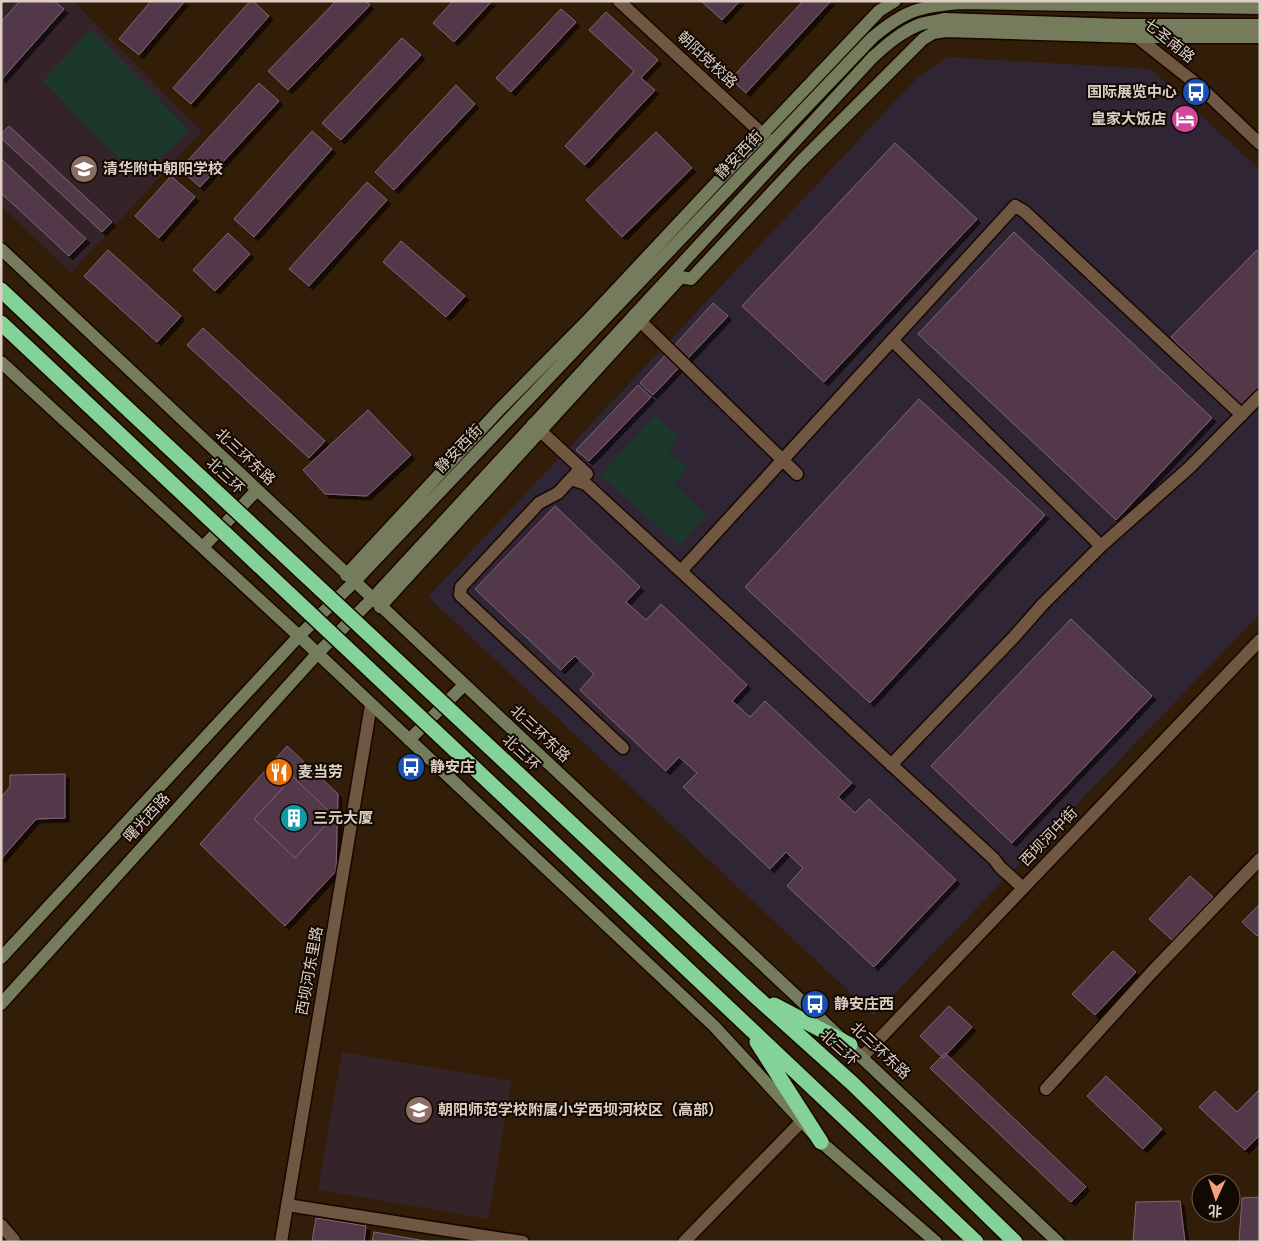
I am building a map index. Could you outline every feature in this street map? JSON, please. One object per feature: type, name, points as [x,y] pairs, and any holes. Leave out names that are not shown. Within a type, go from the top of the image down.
[{"type":"highway","name":"北三环","points":[[1,290],[753,994],[853,1084],[1015,1242]]},
{"type":"highway","points":[[1,323],[976,1242]]},
{"type":"highway","points":[[753,994],[850,1045]]},
{"type":"highway","points":[[744,1022],[821,1142]]},
{"type":"street","name":"朝阳党校路","points":[[619,1],[772,143]]},
{"type":"street","points":[[350,579],[500,409],[587,321],[879,12],[896,1]]},
{"type":"street","name":"静安西街","points":[[350,579],[538,390],[872,38],[908,12],[935,5],[963,3],[1233,4],[1260,8]]},
{"type":"street","name":"静安西街","points":[[376,603],[638,318],[872,58],[904,32],[921,24],[944,20],[1123,25],[1260,25]]},
{"type":"street","name":"七圣南路","points":[[1123,25],[1199,86],[1260,144]]},
{"type":"street","points":[[798,474],[638,318],[681,277],[691,279],[801,161],[923,39],[934,33],[946,31],[1137,37],[1260,37]]},
{"type":"street","points":[[681,571],[1015,206],[1024,212],[1242,415]]},
{"type":"street","name":"北三环东路","points":[[1,249],[350,579],[862,1056],[1058,1242]]},
{"type":"street","points":[[892,340],[1101,546]]},
{"type":"street","points":[[1,362],[203,546],[714,1026],[821,1142],[936,1242]]},
{"type":"street","points":[[500,409],[538,390]]},
{"type":"street","points":[[891,764],[1013,638],[1043,604],[1101,546],[1190,467],[1260,396]]},
{"type":"street","points":[[537,427],[584,471],[571,479],[558,494],[539,503],[461,586],[460,595],[623,748]]},
{"type":"street","points":[[571,479],[586,484],[994,859],[1023,888]]},
{"type":"street","points":[[203,546],[256,490]]},
{"type":"street","name":"曙光西路","points":[[1,958],[350,579]]},
{"type":"street","name":"曙光西路","points":[[1,1004],[317,654],[376,603]]},
{"type":"street","name":"西坝河中街","points":[[862,1056],[1260,640]]},
{"type":"street","points":[[409,740],[464,685]]},
{"type":"street","name":"西坝河东里路","points":[[280,1242],[372,705]]},
{"type":"street","points":[[1046,1089],[1151,973],[1260,859]]},
{"type":"street","points":[[684,1242],[802,1121]]},
{"type":"street","points":[[287,1205],[520,1241]]},
{"type":"street","points":[[1,1226],[14,1242]]},
{"type":"shaded area","name":"清华附中朝阳学校","points":[[1,1],[73,1],[202,131],[71,273],[1,206]]},
{"type":"shaded area","points":[[947,57],[1151,69],[1260,170],[1260,614],[874,1015],[428,597],[917,78]]},
{"type":"shaded area","name":"朝阳师范学校附属小学西坝河校区（高部）","points":[[342,1052],[512,1081],[488,1219],[318,1190]]},
{"type":"green space","points":[[91,29],[190,131],[139,178],[43,81]]},
{"type":"green space","points":[[655,415],[679,437],[668,450],[688,468],[674,484],[707,515],[679,546],[601,475]]},
{"type":"building","points":[[20,1],[54,1],[64,9],[1,80],[1,22]]},
{"type":"building","points":[[151,1],[185,1],[139,55],[119,39]]},
{"type":"building","points":[[250,1],[253,1],[269,16],[191,104],[173,88]]},
{"type":"building","points":[[336,1],[366,1],[370,5],[288,90],[268,71]]},
{"type":"building","points":[[453,1],[492,1],[454,42],[433,23]]},
{"type":"building","points":[[701,1],[740,1],[722,20]]},
{"type":"building","points":[[803,1],[831,1],[746,93],[731,79]]},
{"type":"building","points":[[561,9],[576,22],[511,92],[496,78]]},
{"type":"building","points":[[606,12],[658,60],[641,78],[655,90],[585,165],[565,146],[634,71],[589,30]]},
{"type":"building","points":[[402,38],[421,55],[341,140],[322,123]]},
{"type":"building","points":[[259,83],[279,101],[200,187],[180,169]]},
{"type":"building","points":[[456,85],[475,104],[394,190],[375,172]]},
{"type":"building","points":[[9,126],[112,222],[102,232],[1,138],[1,134]]},
{"type":"building","points":[[312,131],[332,149],[254,237],[234,219]]},
{"type":"building","points":[[656,132],[692,168],[622,237],[586,200]]},
{"type":"building","points":[[895,143],[977,219],[824,382],[742,306]]},
{"type":"building","points":[[1,159],[86,239],[69,256],[1,193]]},
{"type":"building","points":[[171,176],[195,197],[159,238],[135,216]]},
{"type":"building","points":[[367,182],[387,200],[309,286],[289,269]]},
{"type":"building","points":[[1014,232],[1212,418],[1116,520],[918,334]]},
{"type":"building","points":[[228,233],[250,254],[215,291],[193,270]]},
{"type":"building","points":[[401,241],[465,296],[446,317],[383,262]]},
{"type":"building","points":[[108,250],[181,316],[157,342],[84,276]]},
{"type":"building","points":[[1257,250],[1260,253],[1260,396],[1246,410],[1171,337]]},
{"type":"building","points":[[713,303],[728,316],[653,395],[640,383]]},
{"type":"building","points":[[203,328],[325,441],[309,458],[187,345]]},
{"type":"building","points":[[638,385],[651,397],[589,461],[576,450]]},
{"type":"building","points":[[919,399],[1045,515],[870,703],[745,587]]},
{"type":"building","points":[[368,410],[411,455],[367,496],[325,494],[303,470]]},
{"type":"building","points":[[555,506],[640,587],[626,602],[646,620],[661,604],[747,685],[732,701],[750,717],[765,701],[852,783],[838,797],[855,813],[869,799],[956,880],[874,967],[787,886],[803,868],[786,852],[770,869],[683,787],[697,773],[679,757],[666,771],[580,690],[594,674],[575,656],[561,670],[475,589]]},
{"type":"building","points":[[1071,619],[1152,696],[1012,843],[931,766]]},
{"type":"building","points":[[287,746],[338,794],[336,871],[285,926],[200,844]]},
{"type":"building","points":[[65,774],[65,818],[36,819],[1,859],[1,797],[10,787],[10,775]]},
{"type":"building","name":"三元大厦","points":[[293,777],[334,816],[295,858],[254,819]]},
{"type":"building","points":[[1190,876],[1213,897],[1172,940],[1149,919]]},
{"type":"building","points":[[1260,904],[1260,933],[1257,936],[1242,922]]},
{"type":"building","points":[[1113,951],[1136,972],[1095,1015],[1072,994]]},
{"type":"building","points":[[949,1006],[972,1027],[943,1058],[920,1036]]},
{"type":"building","points":[[945,1053],[1086,1187],[1071,1202],[930,1068]]},
{"type":"building","points":[[1106,1076],[1162,1129],[1143,1149],[1087,1096]]},
{"type":"building","points":[[1260,1089],[1260,1135],[1245,1150],[1199,1107],[1215,1091],[1237,1112]]},
{"type":"building","points":[[1260,1197],[1260,1241],[1239,1242],[1242,1198]]},
{"type":"building","points":[[1180,1201],[1185,1242],[1133,1242],[1136,1202]]},
{"type":"building","points":[[316,1218],[366,1226],[364,1242],[312,1241]]},
{"type":"building","points":[[374,1232],[431,1242],[372,1242]]},
{"type":"place","name":"国际展览中心","points":[[1196,92]]},
{"type":"place","name":"皇家大饭店","points":[[1185,119]]},
{"type":"place","name":"清华附中朝阳学校","points":[[84,169]]},
{"type":"place","name":"静安庄","points":[[411,767]]},
{"type":"place","name":"麦当劳","points":[[279,772]]},
{"type":"place","name":"三元大厦","points":[[294,818]]},
{"type":"place","name":"静安庄西","points":[[815,1004]]},
{"type":"place","name":"朝阳师范学校附属小学西坝河校区（高部）","points":[[419,1110]]}]
